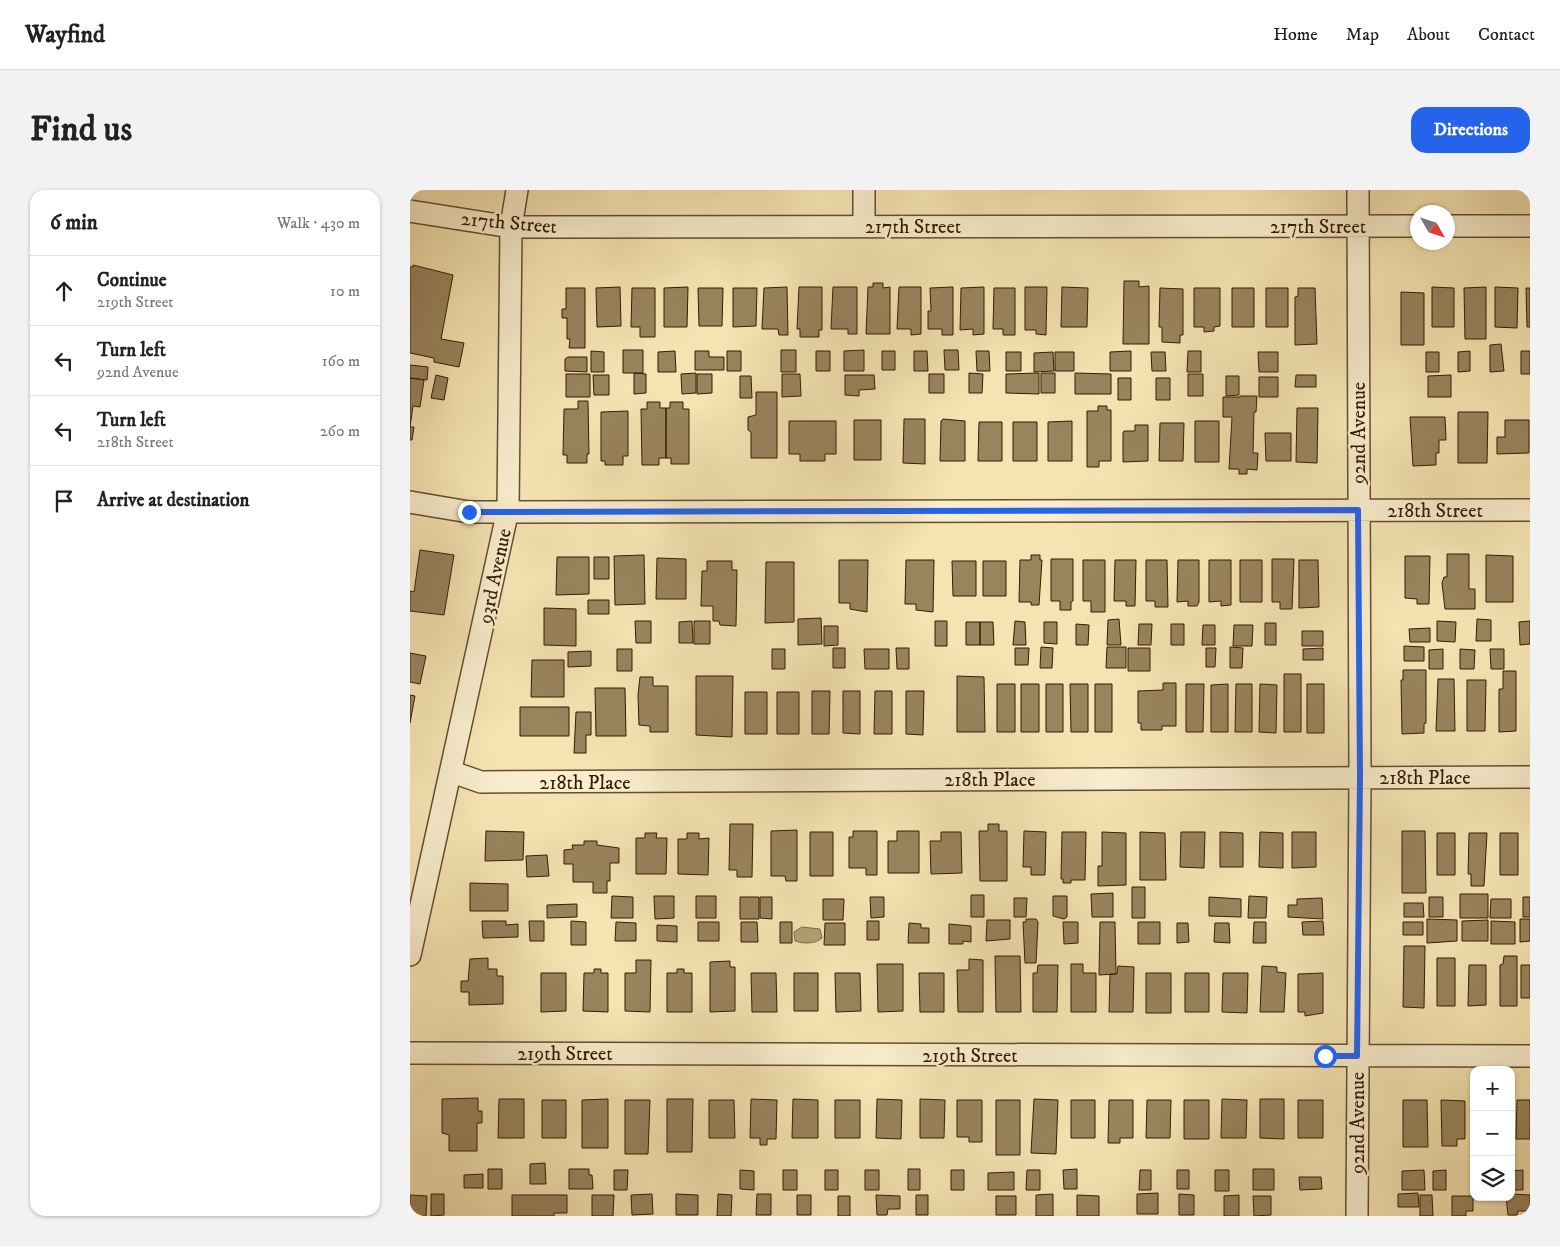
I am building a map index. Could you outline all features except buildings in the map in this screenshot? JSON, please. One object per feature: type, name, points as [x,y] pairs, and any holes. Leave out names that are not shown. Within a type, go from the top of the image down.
[{"type":"street","name":"93rd Avenue","points":[[410,955],[452,772],[508,510],[511,227],[517,190]]},
{"type":"street","points":[[864,190],[864,226]]},
{"type":"street","name":"92nd Avenue","points":[[1357,1216],[1360,777],[1358,190]]},
{"type":"street","name":"217th Street","points":[[410,211],[511,227],[1410,226]]},
{"type":"street","points":[[1455,226],[1530,226]]},
{"type":"street","name":"218th Street","points":[[410,502],[469,512],[508,510],[1530,510]]},
{"type":"street","name":"218th Place","points":[[452,772],[481,782],[1530,777]]},
{"type":"street","name":"219th Street","points":[[410,1053],[1530,1056]]},
{"type":"shaded area","points":[[802,927],[820,929],[822,938],[809,943],[795,941],[794,932]]},
{"type":"route","points":[[469,512],[508,510],[1358,510],[1360,777],[1357,1056],[1325,1056]]}]
